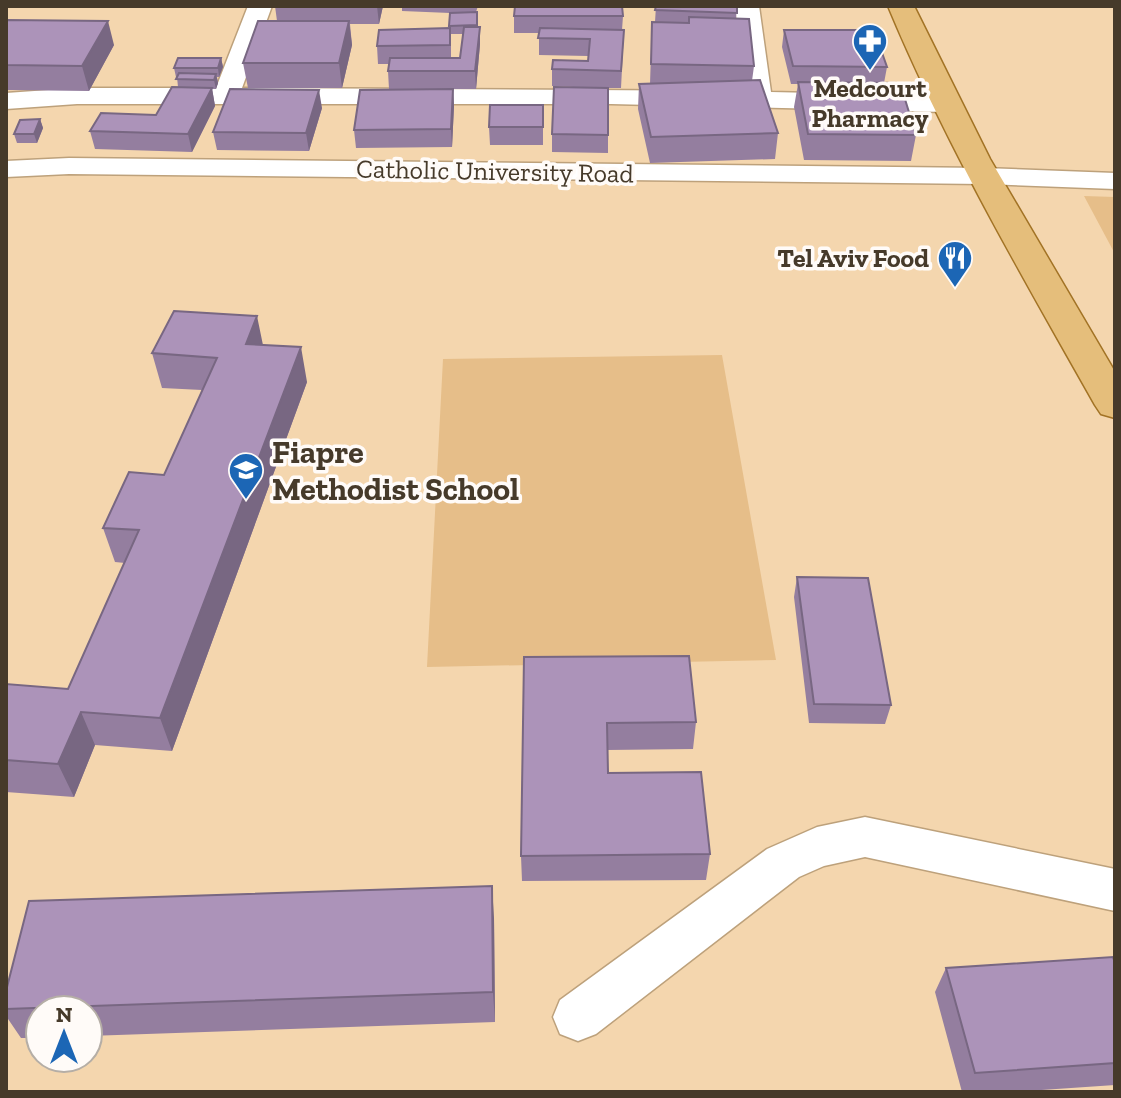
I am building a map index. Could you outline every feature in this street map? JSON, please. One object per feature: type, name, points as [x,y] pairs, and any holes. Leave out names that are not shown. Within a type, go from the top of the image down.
[{"type":"main road","points":[[901,6],[945,104],[1115,405]]},
{"type":"street","points":[[226,96],[260,6]]},
{"type":"street","points":[[747,6],[759,100]]},
{"type":"street","points":[[6,101],[77,96],[611,96],[945,104]]},
{"type":"street","name":"Catholic University Road","points":[[6,169],[69,166],[984,176],[1115,181]]},
{"type":"street","points":[[578,1017],[783,863],[817,847],[865,837],[1115,890]]},
{"type":"shaded area","points":[[1084,196],[1115,197],[1115,254]]},
{"type":"shaded area","points":[[722,355],[776,660],[427,667],[443,359]]},
{"type":"building","points":[[515,6],[622,6],[623,16],[514,16]]},
{"type":"building","points":[[656,6],[737,6],[737,13],[655,10]]},
{"type":"building","points":[[477,12],[477,25],[449,26],[450,13]]},
{"type":"building","points":[[689,17],[749,19],[754,66],[651,64],[652,22],[689,23]]},
{"type":"building","points":[[6,20],[108,21],[82,66],[6,65]]},
{"type":"building","points":[[258,21],[349,21],[339,63],[243,63]]},
{"type":"building","points":[[464,27],[480,27],[475,71],[388,71],[390,58],[460,58]]},
{"type":"building","points":[[450,28],[450,45],[377,46],[379,30]]},
{"type":"building","points":[[540,28],[624,30],[621,71],[552,69],[553,60],[588,61],[590,39],[538,38]]},
{"type":"building","points":[[784,30],[874,30],[887,67],[793,66]]},
{"type":"building","points":[[178,58],[221,58],[218,68],[174,68]]},
{"type":"building","points":[[179,73],[216,74],[214,80],[176,79]]},
{"type":"building","points":[[760,80],[778,133],[651,137],[639,84]]},
{"type":"building","points":[[798,82],[900,83],[916,135],[808,134]]},
{"type":"building","points":[[172,87],[212,88],[188,134],[90,131],[101,113],[156,115]]},
{"type":"building","points":[[554,87],[608,88],[608,135],[552,134]]},
{"type":"building","points":[[230,89],[319,90],[306,133],[213,132]]},
{"type":"building","points":[[453,89],[451,129],[354,130],[360,90]]},
{"type":"building","points":[[490,105],[543,105],[543,127],[489,127]]},
{"type":"building","points":[[40,119],[34,134],[14,134],[20,120]]},
{"type":"building","points":[[174,311],[257,316],[246,344],[301,347],[160,718],[81,712],[58,764],[6,760],[6,684],[68,689],[139,530],[103,528],[129,472],[164,475],[217,358],[152,353]]},
{"type":"building","points":[[797,577],[868,578],[891,705],[814,704]]},
{"type":"building","points":[[689,656],[696,722],[607,723],[608,773],[701,772],[710,854],[521,856],[524,657]]},
{"type":"building","points":[[492,886],[493,992],[104,1006],[104,994],[24,994],[24,1008],[6,1009],[6,991],[29,901]]},
{"type":"building","points":[[1113,957],[1115,1063],[975,1073],[946,968]]},
{"type":"place","name":"Medcourt Pharmacy","points":[[870,72]]},
{"type":"place","name":"Tel Aviv Food","points":[[955,289]]},
{"type":"place","name":"Fiapre Methodist School","points":[[246,501]]}]
